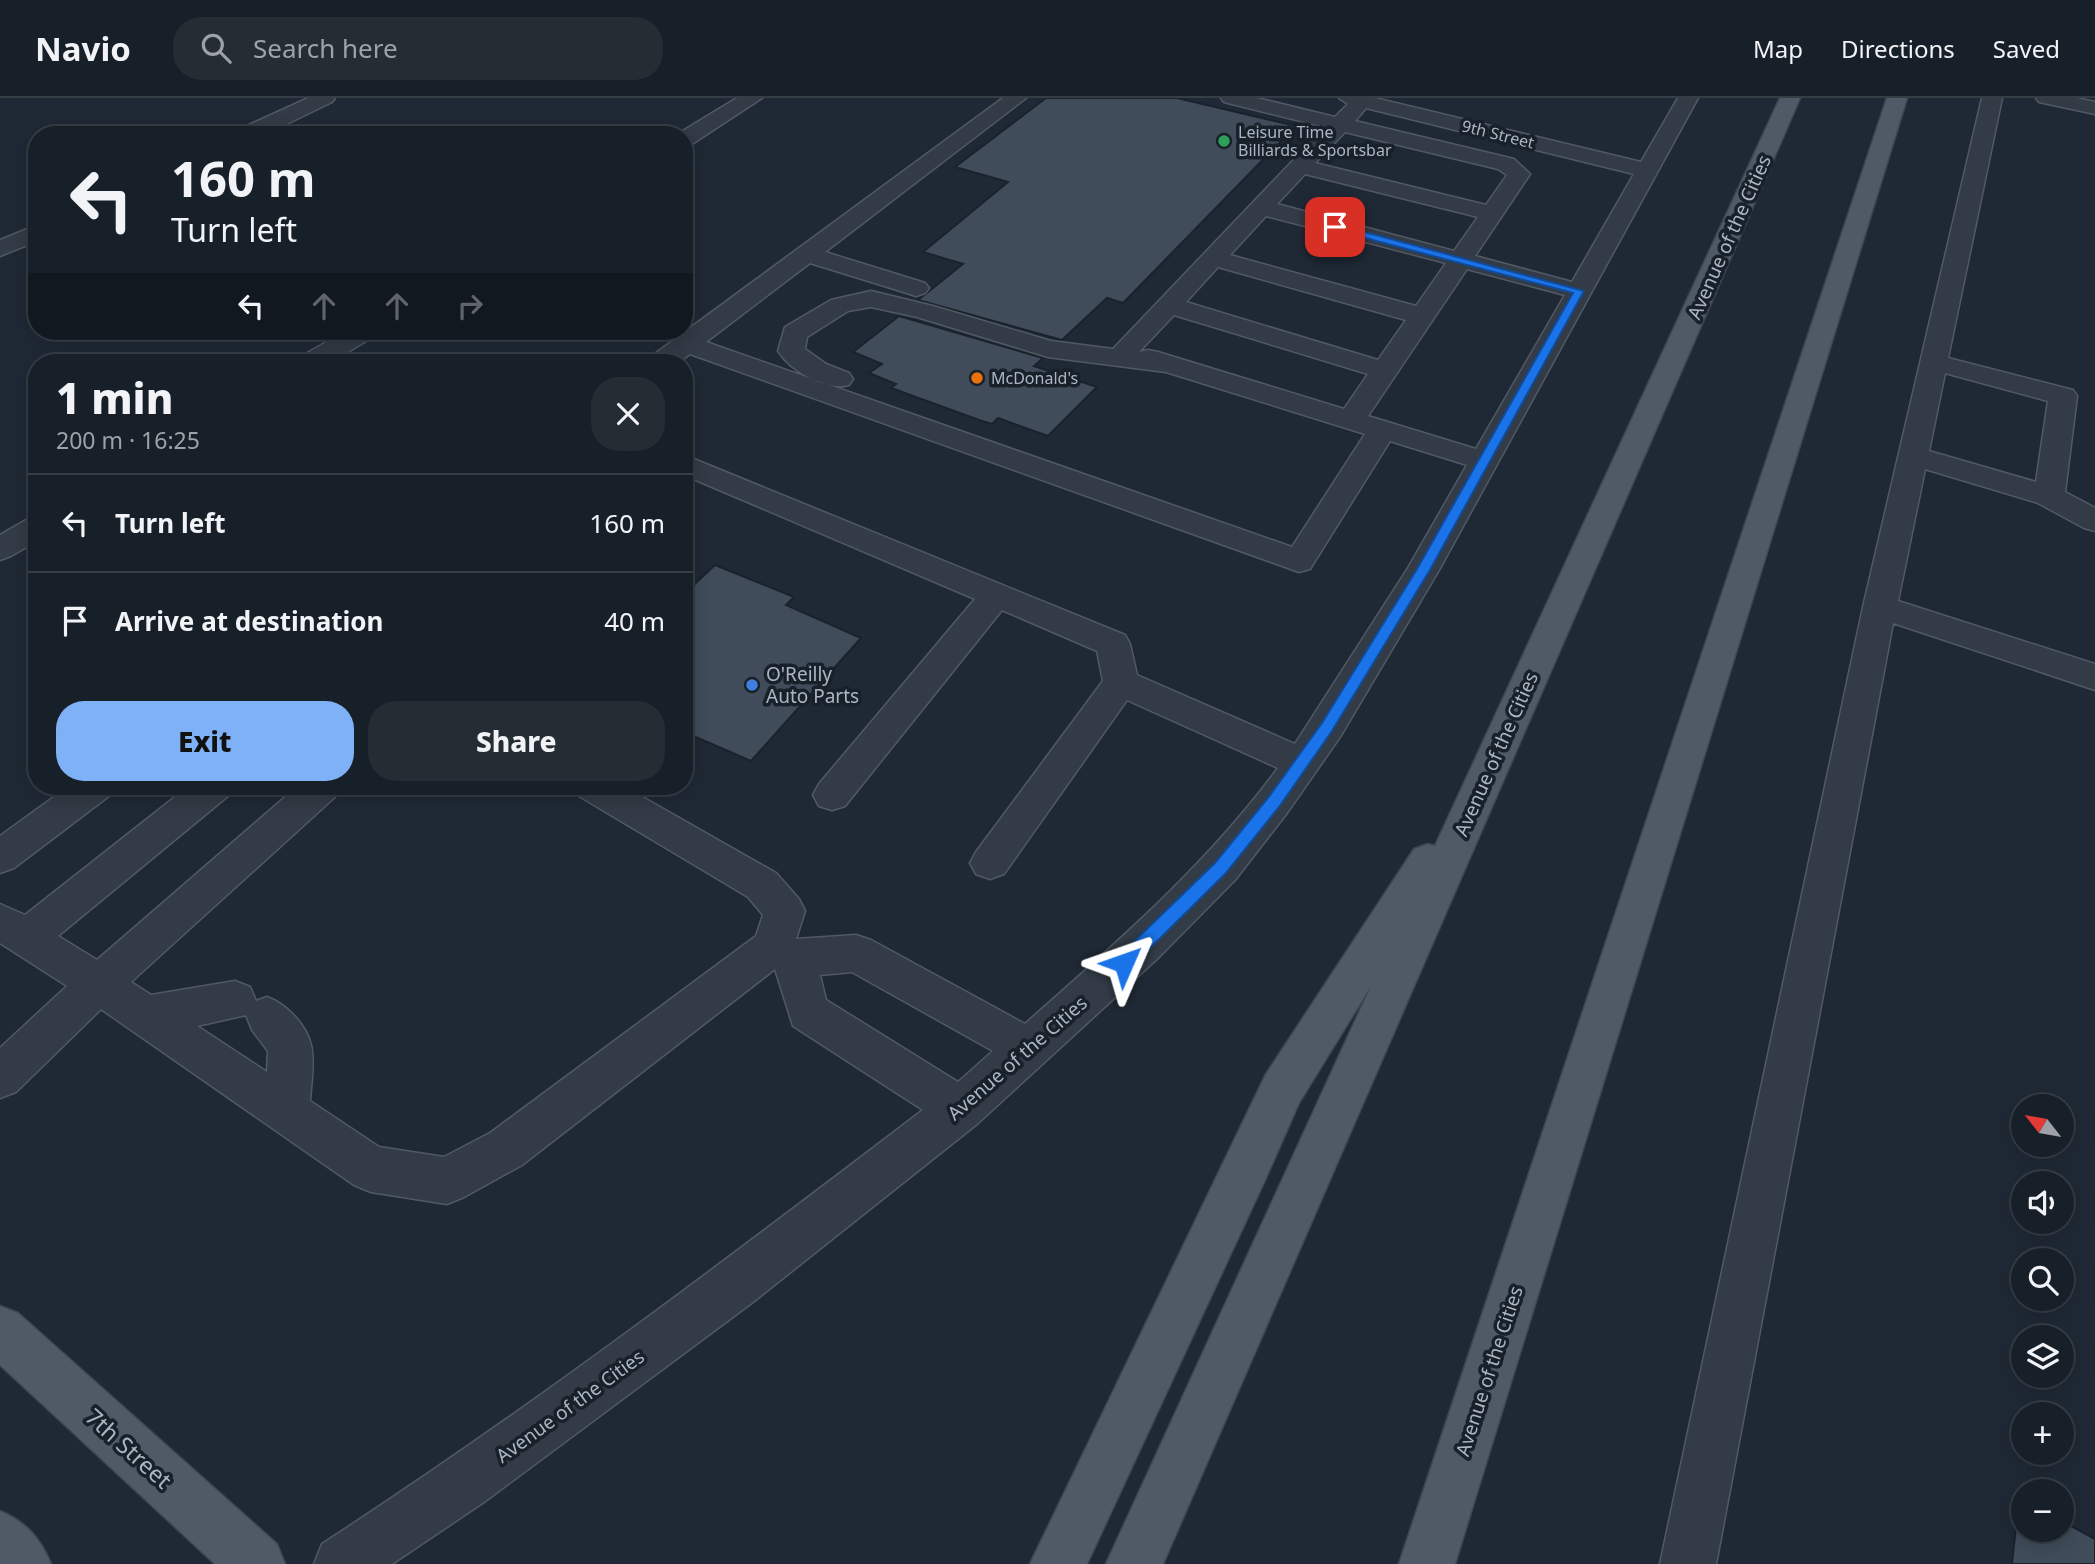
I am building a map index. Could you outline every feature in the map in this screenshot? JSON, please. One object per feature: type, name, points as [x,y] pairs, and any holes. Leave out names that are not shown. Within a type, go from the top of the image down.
[{"type":"main road","name":"Avenue of the Cities","points":[[1134,1564],[1790,98]]},
{"type":"main road","name":"Avenue of the Cities","points":[[1427,1564],[1769,489],[1897,98]]},
{"type":"main road","points":[[1058,1564],[1282,1089],[1500,746]]},
{"type":"main road","name":"7th Street","points":[[0,1331],[257,1564]]},
{"type":"main road","points":[[0,1539],[23,1564]]},
{"type":"street","points":[[265,126],[325,98]]},
{"type":"street","points":[[693,134],[752,98]]},
{"type":"street","points":[[693,340],[1016,98]]},
{"type":"street","points":[[1231,98],[1506,164],[1519,174],[1351,420]]},
{"type":"street","name":"Avenue of the Cities","points":[[342,1564],[465,1483],[735,1284],[961,1109],[1142,946],[1221,868],[1327,727],[1423,570],[1688,98]]},
{"type":"street","points":[[1688,1564],[1880,607],[1992,98]]},
{"type":"street","points":[[2046,98],[2095,108]]},
{"type":"street","points":[[1125,351],[1340,124],[1355,100]]},
{"type":"street","name":"9th Street","points":[[1355,100],[1647,170]]},
{"type":"street","points":[[1300,166],[1491,213]]},
{"type":"street","points":[[1261,207],[1579,291]]},
{"type":"street","points":[[0,249],[28,236]]},
{"type":"street","points":[[807,254],[1099,346],[1173,365],[1484,461]]},
{"type":"street","points":[[1213,258],[1421,316]]},
{"type":"street","points":[[924,311],[896,296],[864,285],[820,291],[780,316],[775,334],[791,351],[816,370],[1035,451],[1072,482]]},
{"type":"street","points":[[791,351],[794,333],[840,304],[871,299],[924,311],[1048,349],[1173,365]]},
{"type":"street","points":[[1168,305],[1383,370]]},
{"type":"street","points":[[325,354],[349,340]]},
{"type":"street","points":[[673,354],[692,340]]},
{"type":"street","points":[[687,344],[1299,561],[1383,429]]},
{"type":"street","points":[[1934,362],[2063,396],[2049,496]]},
{"type":"street","points":[[1913,456],[2049,496],[2095,521]]},
{"type":"street","points":[[693,468],[1113,644],[1121,684],[990,863]]},
{"type":"street","points":[[0,549],[28,532]]},
{"type":"street","points":[[832,795],[996,595]]},
{"type":"street","points":[[1880,607],[2095,677]]},
{"type":"street","points":[[1121,684],[1302,763]]},
{"type":"street","points":[[0,857],[84,795]]},
{"type":"street","points":[[202,795],[13,930],[99,984],[371,1169],[447,1181],[506,1149],[783,953],[856,953],[1030,1049]]},
{"type":"street","points":[[0,1077],[99,984],[313,795]]},
{"type":"street","points":[[607,795],[762,885],[785,911],[783,953],[808,1012],[961,1109]]},
{"type":"street","points":[[144,1016],[251,1008],[290,1046],[288,1113]]},
{"type":"street","points":[[1701,1498],[1703,1554],[1707,1564]]},
{"type":"building","points":[[1046,98],[1177,98],[1296,126],[1123,303],[1107,298],[1062,340],[918,300],[963,264],[923,252],[1008,182],[955,167]]},
{"type":"building","name":"McDonald's","points":[[899,316],[1043,358],[1034,366],[1097,387],[1048,436],[998,418],[992,424],[979,420],[891,388],[896,384],[869,373],[882,364],[853,352]]},
{"type":"building","name":"O'Reilly Auto Parts","points":[[715,565],[794,597],[786,605],[861,638],[751,761],[693,736],[693,586]]},
{"type":"building","points":[[2074,1528],[2095,1539],[2095,1564],[2012,1564],[2014,1542],[2074,1542]]},
{"type":"place","name":"Leisure Time Billiards & Sportsbar","points":[[1224,141]]},
{"type":"place","name":"McDonald's","points":[[977,378]]},
{"type":"place","name":"O'Reilly Auto Parts","points":[[752,685]]},
{"type":"route","points":[[1124,963],[1221,868],[1274,802],[1327,727],[1423,570],[1579,291],[1335,227]]}]
